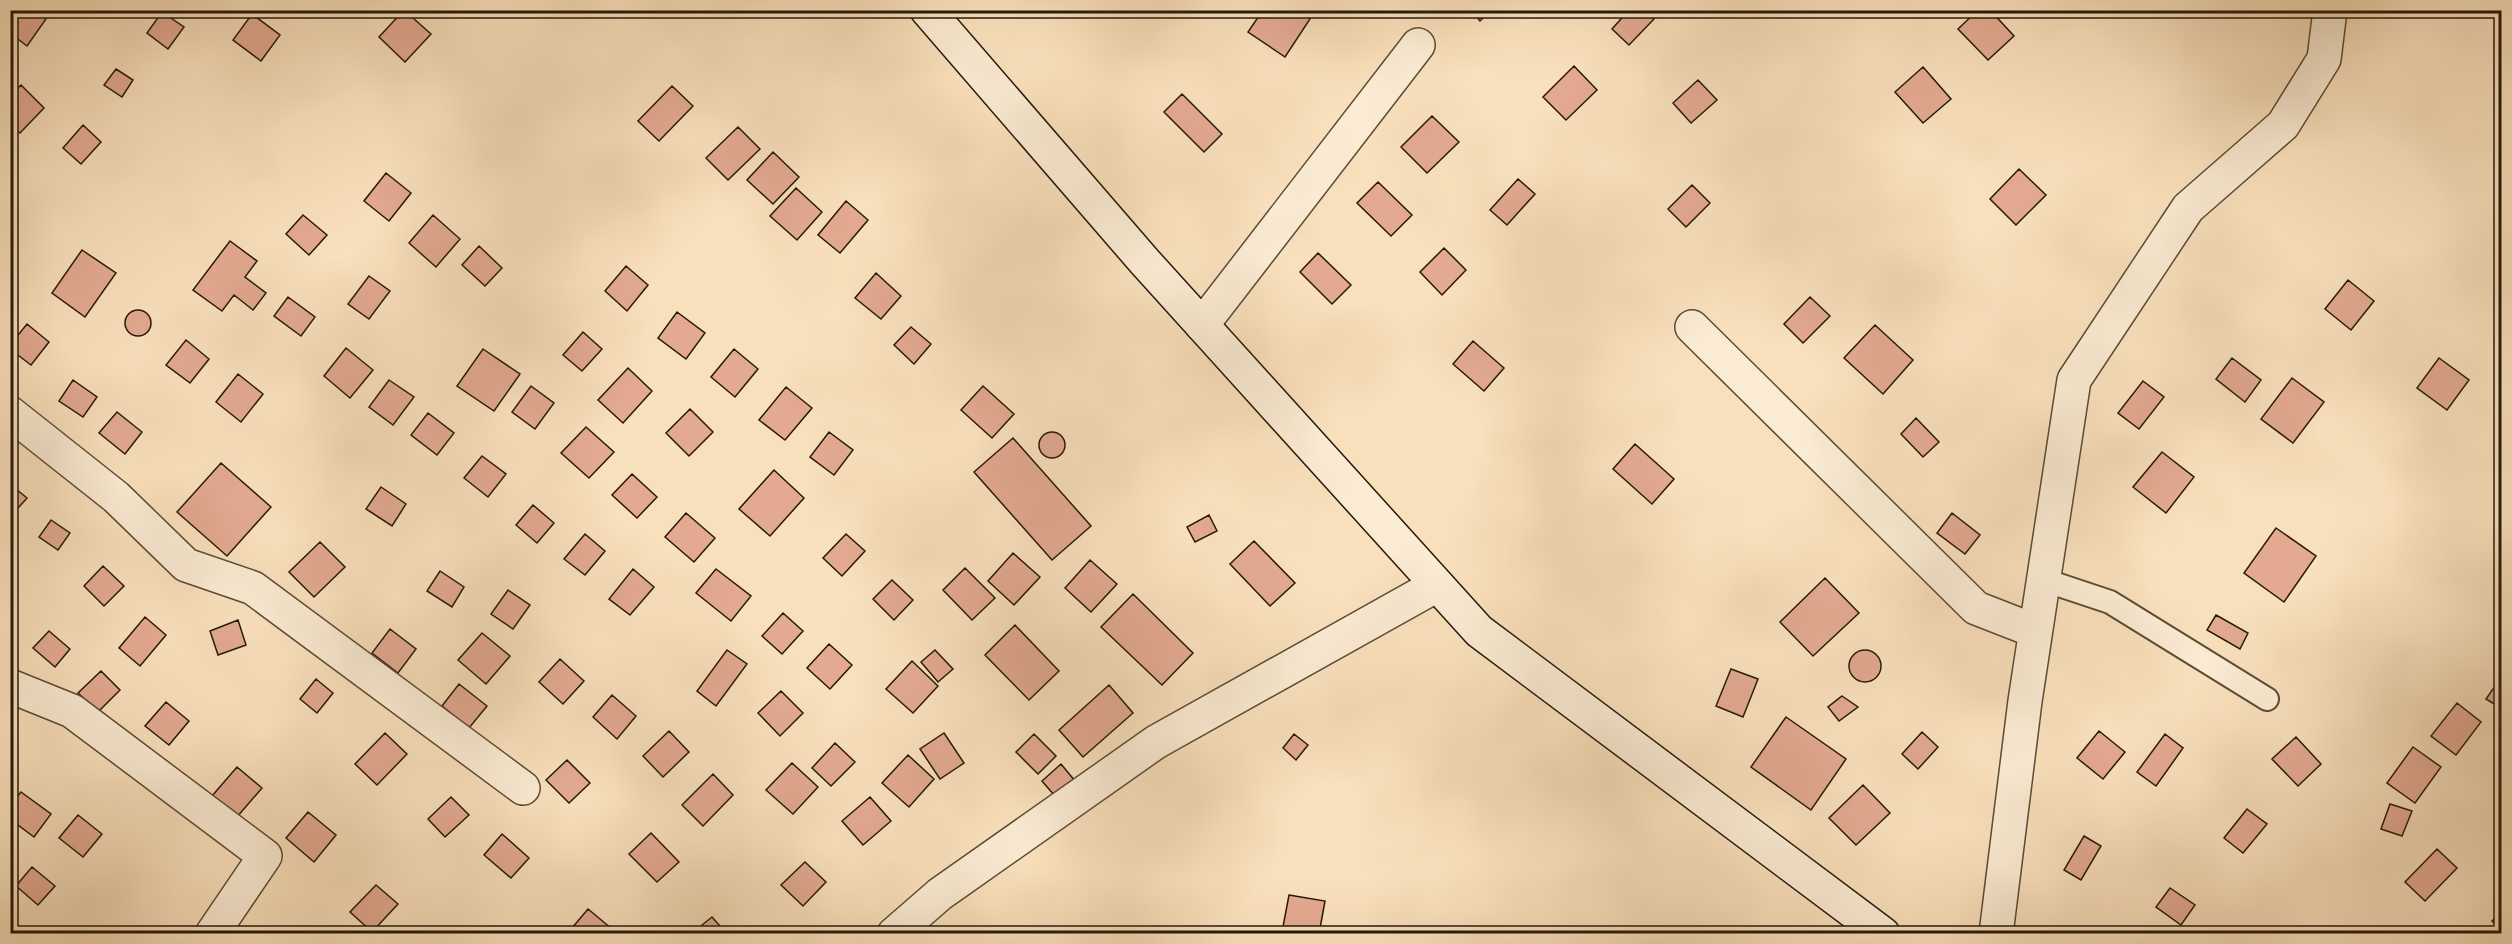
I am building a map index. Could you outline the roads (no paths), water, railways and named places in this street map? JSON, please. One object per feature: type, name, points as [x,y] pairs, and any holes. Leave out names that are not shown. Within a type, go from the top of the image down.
[{"type":"street","points":[[927,10],[1202,325],[1479,631],[1883,933]]},
{"type":"street","points":[[1996,933],[2036,632],[2074,380],[2188,208],[2283,124],[2324,59],[2330,10]]},
{"type":"street","points":[[1202,325],[1418,45]]},
{"type":"street","points":[[1692,327],[1976,608],[2036,632]]},
{"type":"street","points":[[10,413],[116,497],[186,565],[253,588],[523,788]]},
{"type":"street","points":[[894,933],[939,894],[1156,742],[1437,585]]},
{"type":"street","points":[[10,686],[72,711],[265,856],[212,933]]},
{"type":"lane","points":[[2044,580],[2110,602],[2267,699]]}]
